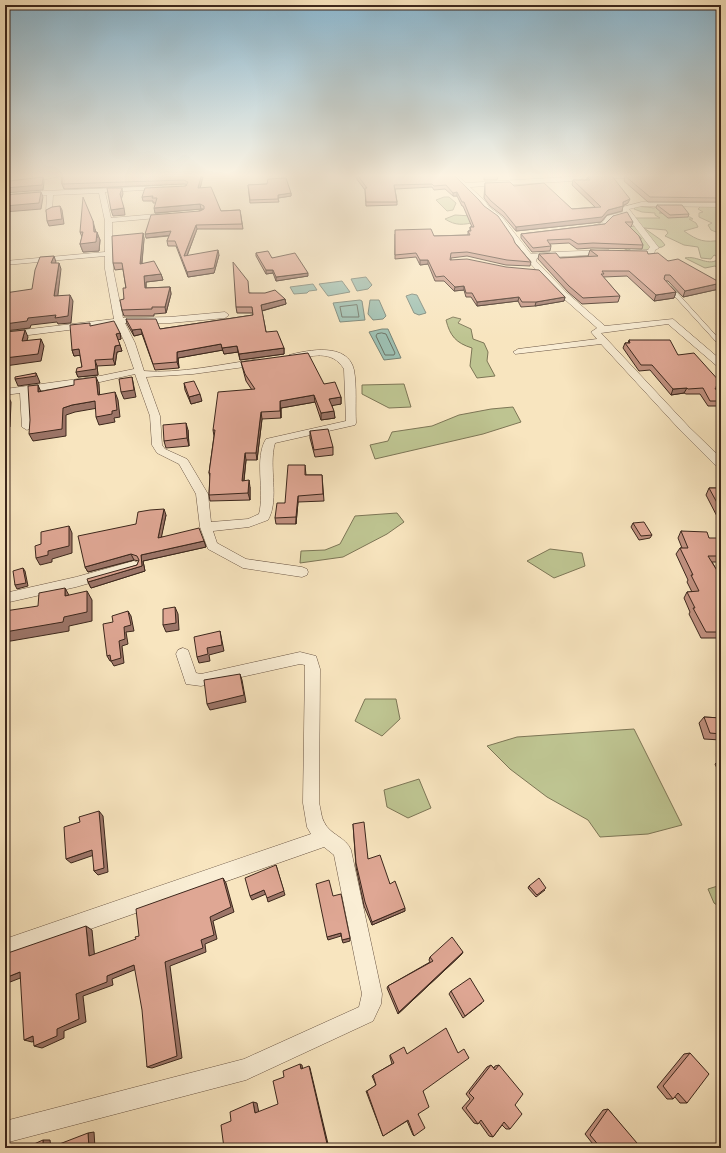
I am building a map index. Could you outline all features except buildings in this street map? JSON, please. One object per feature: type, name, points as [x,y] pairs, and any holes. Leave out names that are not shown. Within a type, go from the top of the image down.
[{"type":"street","points":[[108,230],[107,254],[119,321],[130,343],[155,416],[157,445],[161,451],[183,462],[202,494],[206,527],[212,546],[243,563],[302,572]]},
{"type":"street","points":[[512,230],[517,235],[518,244],[541,271],[603,329]]},
{"type":"street","points":[[533,260],[534,256],[554,254],[620,252],[650,253],[652,248],[655,248],[641,230]]},
{"type":"street","points":[[5,263],[107,254]]},
{"type":"street","points":[[527,270],[541,271]]},
{"type":"street","points":[[5,335],[119,321],[170,320],[225,315]]},
{"type":"street","points":[[721,365],[670,321],[603,329],[595,332],[685,430],[721,464]]},
{"type":"street","points":[[518,352],[603,341]]},
{"type":"street","points":[[206,527],[249,523],[264,517],[268,502],[267,470],[268,446],[270,441],[351,423],[349,369],[346,362],[338,355],[326,352],[280,358]]},
{"type":"street","points":[[5,392],[139,372],[145,375],[193,371],[266,361]]},
{"type":"street","points":[[25,389],[27,428]]},
{"type":"street","points":[[5,598],[76,582],[134,566]]},
{"type":"street","points":[[5,1132],[246,1069],[366,1014],[371,1004],[372,994],[342,850],[326,838],[316,827],[310,803],[313,669],[311,660],[300,658],[201,680],[191,679],[183,654]]},
{"type":"street","points":[[5,949],[326,838]]},
{"type":"lane","points":[[665,283],[721,344]]},
{"type":"green space","points":[[626,230],[647,230],[661,240],[665,245],[662,247],[641,251],[629,251],[615,242],[636,235],[642,239],[636,233],[626,232]]},
{"type":"green space","points":[[664,230],[688,230],[684,231],[693,237],[702,240],[721,240],[721,270],[715,266],[705,268],[685,258],[694,258],[712,262],[720,258],[714,255],[711,259],[701,258],[698,247],[684,245],[665,236],[668,233]]},
{"type":"green space","points":[[711,230],[721,230],[721,234]]},
{"type":"green space","points":[[453,317],[461,319],[458,323],[471,329],[473,339],[484,343],[488,352],[487,361],[495,376],[477,378],[470,366],[472,348],[462,344],[454,338],[446,320]]},
{"type":"green space","points":[[404,384],[411,407],[389,408],[362,394],[362,385]]},
{"type":"green space","points":[[513,407],[521,422],[483,434],[375,459],[370,445],[388,441],[392,432],[432,426],[459,415],[491,409]]},
{"type":"green space","points":[[397,513],[404,522],[387,534],[343,557],[300,563],[301,551],[325,550],[340,544],[355,516]]},
{"type":"green space","points":[[550,549],[582,553],[585,566],[554,578],[527,561]]},
{"type":"green space","points":[[365,699],[396,699],[400,719],[382,736],[355,721]]},
{"type":"green space","points":[[634,729],[682,825],[648,834],[600,837],[588,820],[547,797],[510,769],[487,746],[517,737]]},
{"type":"green space","points":[[419,779],[431,808],[408,818],[387,807],[384,790]]},
{"type":"green space","points":[[721,885],[721,908],[714,903],[708,889]]},
{"type":"water","points":[[366,277],[372,285],[368,289],[357,291],[351,279]]},
{"type":"water","points":[[342,281],[350,292],[328,296],[319,284]]},
{"type":"water","points":[[313,284],[317,290],[309,291],[307,293],[294,294],[290,287]]},
{"type":"water","points":[[412,294],[417,295],[426,313],[419,315],[414,313],[406,296]]},
{"type":"water","points":[[370,300],[379,300],[386,316],[383,319],[373,320],[368,314]]},
{"type":"water","points":[[362,301],[365,320],[340,322],[333,303]]},
{"type":"water","points":[[388,329],[401,358],[384,360],[369,332]]}]
